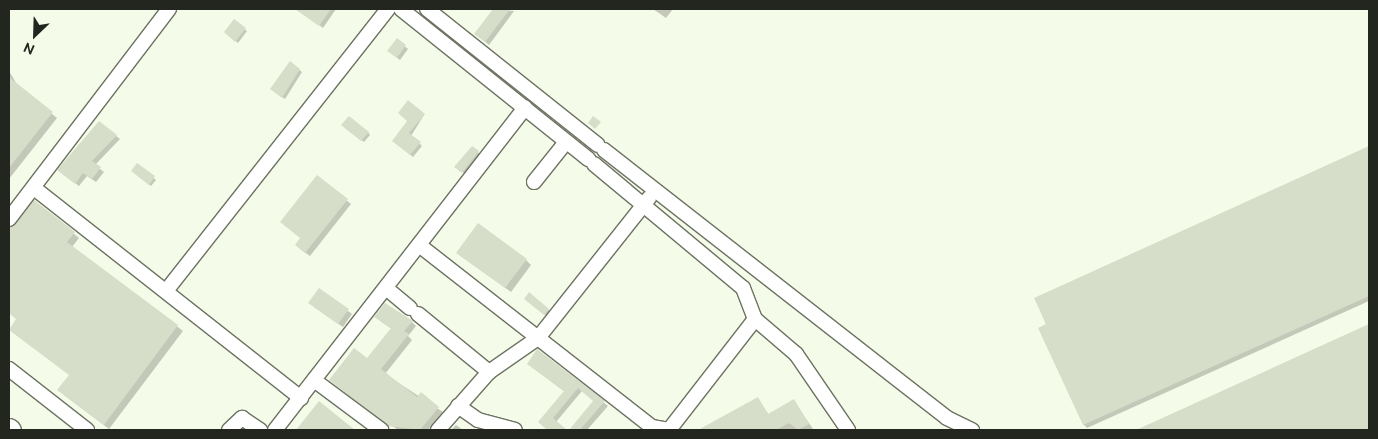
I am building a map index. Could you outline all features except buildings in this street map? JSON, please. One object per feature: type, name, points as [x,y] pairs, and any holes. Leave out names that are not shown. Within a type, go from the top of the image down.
[{"type":"street","points":[[9,219],[169,9]]},
{"type":"street","points":[[166,291],[388,9]]},
{"type":"street","points":[[401,9],[644,204],[743,288],[755,319],[796,354],[848,430]]},
{"type":"street","points":[[427,9],[947,418],[972,430]]},
{"type":"street","points":[[275,430],[525,108]]},
{"type":"street","points":[[534,182],[566,142]]},
{"type":"street","points":[[34,188],[301,398]]},
{"type":"street","points":[[438,430],[489,372],[538,338],[656,190]]},
{"type":"street","points":[[419,245],[651,429],[669,430],[755,319]]},
{"type":"street","points":[[386,288],[489,372]]},
{"type":"street","points":[[9,369],[87,430]]},
{"type":"street","points":[[314,380],[381,430]]},
{"type":"street","points":[[458,406],[472,418],[515,430]]},
{"type":"street","points":[[229,430],[242,418],[260,430]]}]
